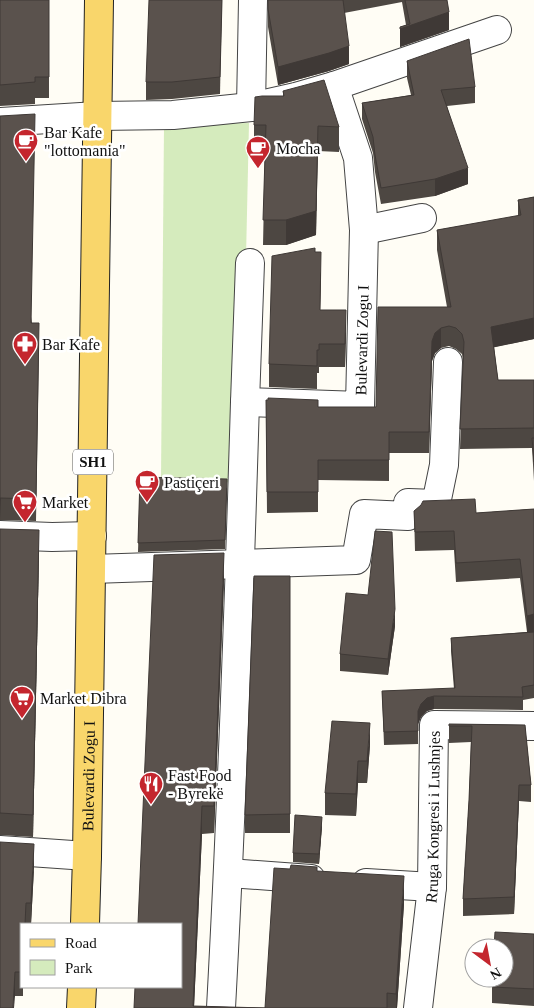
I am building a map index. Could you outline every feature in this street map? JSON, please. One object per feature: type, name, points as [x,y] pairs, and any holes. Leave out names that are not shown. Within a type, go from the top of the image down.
[{"type":"main road","name":"Bulevardi Zogu I","points":[[84,923],[92,569],[99,0]]},
{"type":"main road","points":[[81,1008],[82,988]]},
{"type":"street","points":[[251,107],[253,0]]},
{"type":"street","points":[[0,122],[97,116],[174,115],[251,107],[334,86],[498,30]]},
{"type":"street","name":"Bulevardi Zogu I","points":[[245,402],[360,406],[364,230],[358,158],[334,86]]},
{"type":"street","points":[[364,230],[422,218]]},
{"type":"street","points":[[221,1008],[228,873],[250,262]]},
{"type":"street","points":[[92,569],[356,560],[364,514],[408,516],[408,503],[436,504],[444,465],[448,362]]},
{"type":"street","points":[[0,535],[92,536]]},
{"type":"street","name":"Rruga Kongresi i Lushnjes","points":[[418,1008],[432,887],[434,725],[534,726]]},
{"type":"street","points":[[0,850],[87,856]]},
{"type":"street","points":[[228,873],[432,887]]},
{"type":"green space","points":[[249,123],[241,483],[161,479],[164,125]]},
{"type":"building","points":[[0,0],[49,0],[49,77],[35,77],[35,82],[0,85]]},
{"type":"building","points":[[149,0],[222,0],[220,77],[172,82],[146,82]]},
{"type":"building","points":[[268,0],[343,0],[349,46],[278,67]]},
{"type":"building","points":[[405,0],[447,0],[449,12],[400,29],[400,27],[410,24]]},
{"type":"building","points":[[469,39],[475,87],[441,90],[468,168],[435,179],[381,188],[373,137],[362,103],[414,95],[407,61]]},
{"type":"building","points":[[324,80],[339,127],[318,126],[316,211],[286,220],[263,220],[266,125],[254,125],[255,97],[284,96],[283,91]]},
{"type":"building","points":[[35,114],[31,323],[39,323],[36,499],[0,498],[0,116]]},
{"type":"building","points":[[534,197],[534,318],[491,327],[498,380],[534,380],[534,428],[460,429],[464,342],[462,334],[456,328],[449,326],[441,328],[435,333],[432,341],[429,432],[389,432],[389,460],[318,460],[318,492],[267,492],[266,400],[268,398],[318,400],[318,407],[376,407],[378,307],[451,307],[437,230],[521,215],[518,200]]},
{"type":"building","points":[[315,248],[315,252],[321,252],[320,310],[346,310],[345,344],[319,344],[317,366],[269,364],[272,256]]},
{"type":"building","points":[[532,438],[534,438],[534,462]]},
{"type":"building","points":[[140,477],[227,479],[225,540],[138,543]]},
{"type":"building","points":[[475,499],[476,513],[534,509],[534,614],[527,616],[520,559],[456,563],[454,531],[415,532],[414,511],[423,501]]},
{"type":"building","points":[[0,529],[39,530],[33,815],[0,813]]},
{"type":"building","points":[[375,531],[392,532],[395,609],[388,659],[340,654],[346,593],[368,595]]},
{"type":"building","points":[[224,553],[214,806],[202,806],[193,1006],[265,1008],[134,1008],[135,988],[182,988],[182,923],[138,923],[154,555]]},
{"type":"building","points":[[254,576],[290,576],[290,814],[245,815]]},
{"type":"building","points":[[534,632],[534,685],[522,687],[523,697],[434,696],[427,698],[421,704],[418,711],[418,731],[384,732],[382,691],[455,688],[451,638]]},
{"type":"building","points":[[332,721],[370,723],[367,761],[358,761],[356,794],[325,793]]},
{"type":"building","points":[[449,724],[525,725],[531,785],[519,785],[514,897],[463,899],[472,726],[449,726]]},
{"type":"building","points":[[295,815],[322,817],[319,854],[293,853]]},
{"type":"building","points":[[0,842],[34,844],[31,903],[26,903],[25,923],[20,923],[20,972],[15,972],[13,1008],[0,1008]]},
{"type":"building","points":[[291,865],[317,867],[317,871],[404,876],[396,994],[387,993],[387,1008],[265,1008],[274,868],[290,869]]},
{"type":"building","points":[[495,932],[534,934],[534,989],[513,988],[514,938],[495,938]]},
{"type":"place","name":"Bar Kafe \"lottomania\"","points":[[26,162]]},
{"type":"place","name":"Mocha","points":[[258,169]]},
{"type":"place","name":"Bar Kafe","points":[[25,365]]},
{"type":"place","name":"Pastiçeri","points":[[147,503]]},
{"type":"place","name":"Market","points":[[25,523]]},
{"type":"place","name":"Market Dibra","points":[[22,719]]},
{"type":"place","name":"Fast Food - Byrekë","points":[[151,805]]}]
